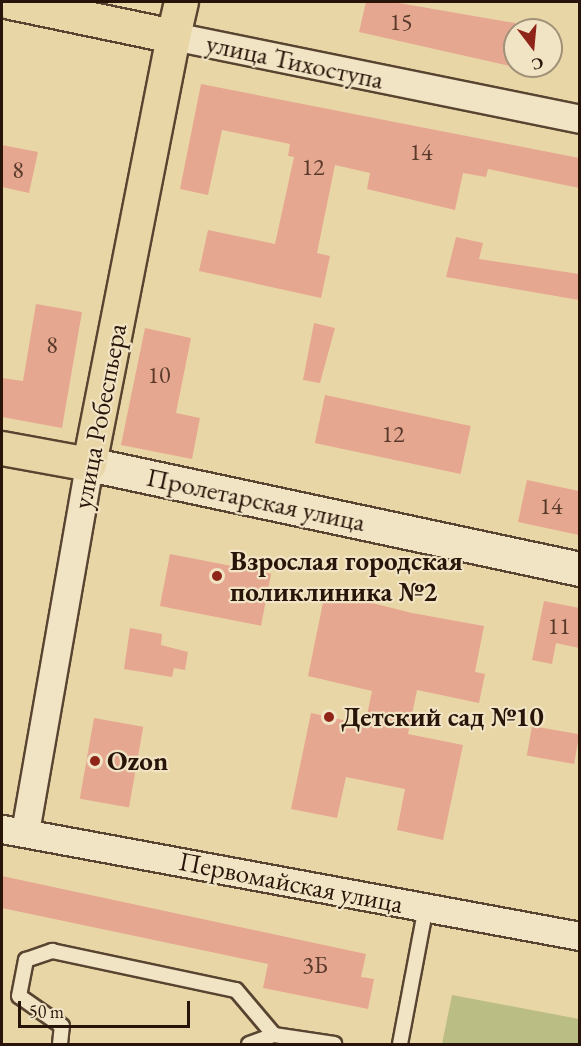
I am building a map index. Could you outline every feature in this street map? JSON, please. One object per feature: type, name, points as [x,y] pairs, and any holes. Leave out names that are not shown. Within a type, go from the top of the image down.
[{"type":"main road","name":"улица Тихоступа","points":[[10,2],[173,36]]},
{"type":"main road","name":"улица Робеспьера","points":[[89,464],[181,2]]},
{"type":"main road","name":"Пролетарская улица","points":[[2,448],[89,464]]},
{"type":"street","name":"улица Тихоступа","points":[[173,36],[579,119]]},
{"type":"street","name":"Пролетарская улица","points":[[89,464],[579,568]]},
{"type":"street","name":"улица Робеспьера","points":[[14,830],[89,464]]},
{"type":"street","name":"Первомайская улица","points":[[14,830],[579,936]]},
{"type":"lane","points":[[400,1044],[426,907]]},
{"type":"lane","points":[[60,1044],[62,1026],[19,996],[26,960],[52,951],[236,990],[274,1035]]},
{"type":"lane","points":[[249,1044],[274,1035],[334,1044]]},
{"type":"green space","points":[[452,995],[579,1019],[579,1044],[442,1044]]},
{"type":"building","points":[[366,2],[393,2],[503,21],[503,64],[359,32]]},
{"type":"building","points":[[201,84],[579,158],[579,188],[488,169],[486,177],[463,173],[455,210],[367,189],[370,173],[335,165],[317,253],[330,256],[321,298],[199,271],[208,230],[275,244],[294,157],[288,156],[290,144],[222,130],[208,195],[180,189]]},
{"type":"building","points":[[2,145],[38,152],[29,193],[2,187]]},
{"type":"building","points":[[456,237],[483,243],[479,259],[579,274],[579,300],[446,277]]},
{"type":"building","points":[[36,304],[82,312],[62,428],[2,417],[2,378],[23,381]]},
{"type":"building","points":[[314,323],[335,328],[320,383],[303,380]]},
{"type":"building","points":[[145,328],[191,338],[176,413],[200,418],[192,459],[121,445]]},
{"type":"building","points":[[325,395],[471,426],[461,474],[315,443]]},
{"type":"building","points":[[527,480],[579,491],[579,535],[518,522]]},
{"type":"building","points":[[170,554],[271,574],[261,626],[160,606]]},
{"type":"building","points":[[326,588],[369,597],[368,602],[412,613],[484,626],[475,672],[485,674],[479,703],[417,690],[408,734],[463,745],[443,840],[397,830],[405,789],[346,777],[337,818],[291,809],[311,713],[365,725],[372,691],[308,676]]},
{"type":"building","points":[[544,601],[579,608],[579,648],[556,643],[552,664],[532,660]]},
{"type":"building","points":[[130,628],[162,634],[161,645],[188,652],[185,670],[174,668],[172,677],[124,669]]},
{"type":"building","points":[[94,718],[143,727],[129,807],[80,799]]},
{"type":"building","points":[[532,726],[579,734],[574,764],[527,756]]},
{"type":"building","points":[[2,876],[366,954],[361,977],[374,979],[368,1009],[263,988],[268,964],[2,908]]},
{"type":"place","name":"Взрослая городская поликлиника №2","points":[[217,576]]},
{"type":"place","name":"Детский сад №10","points":[[329,717]]},
{"type":"place","name":"Ozon","points":[[95,761]]}]
